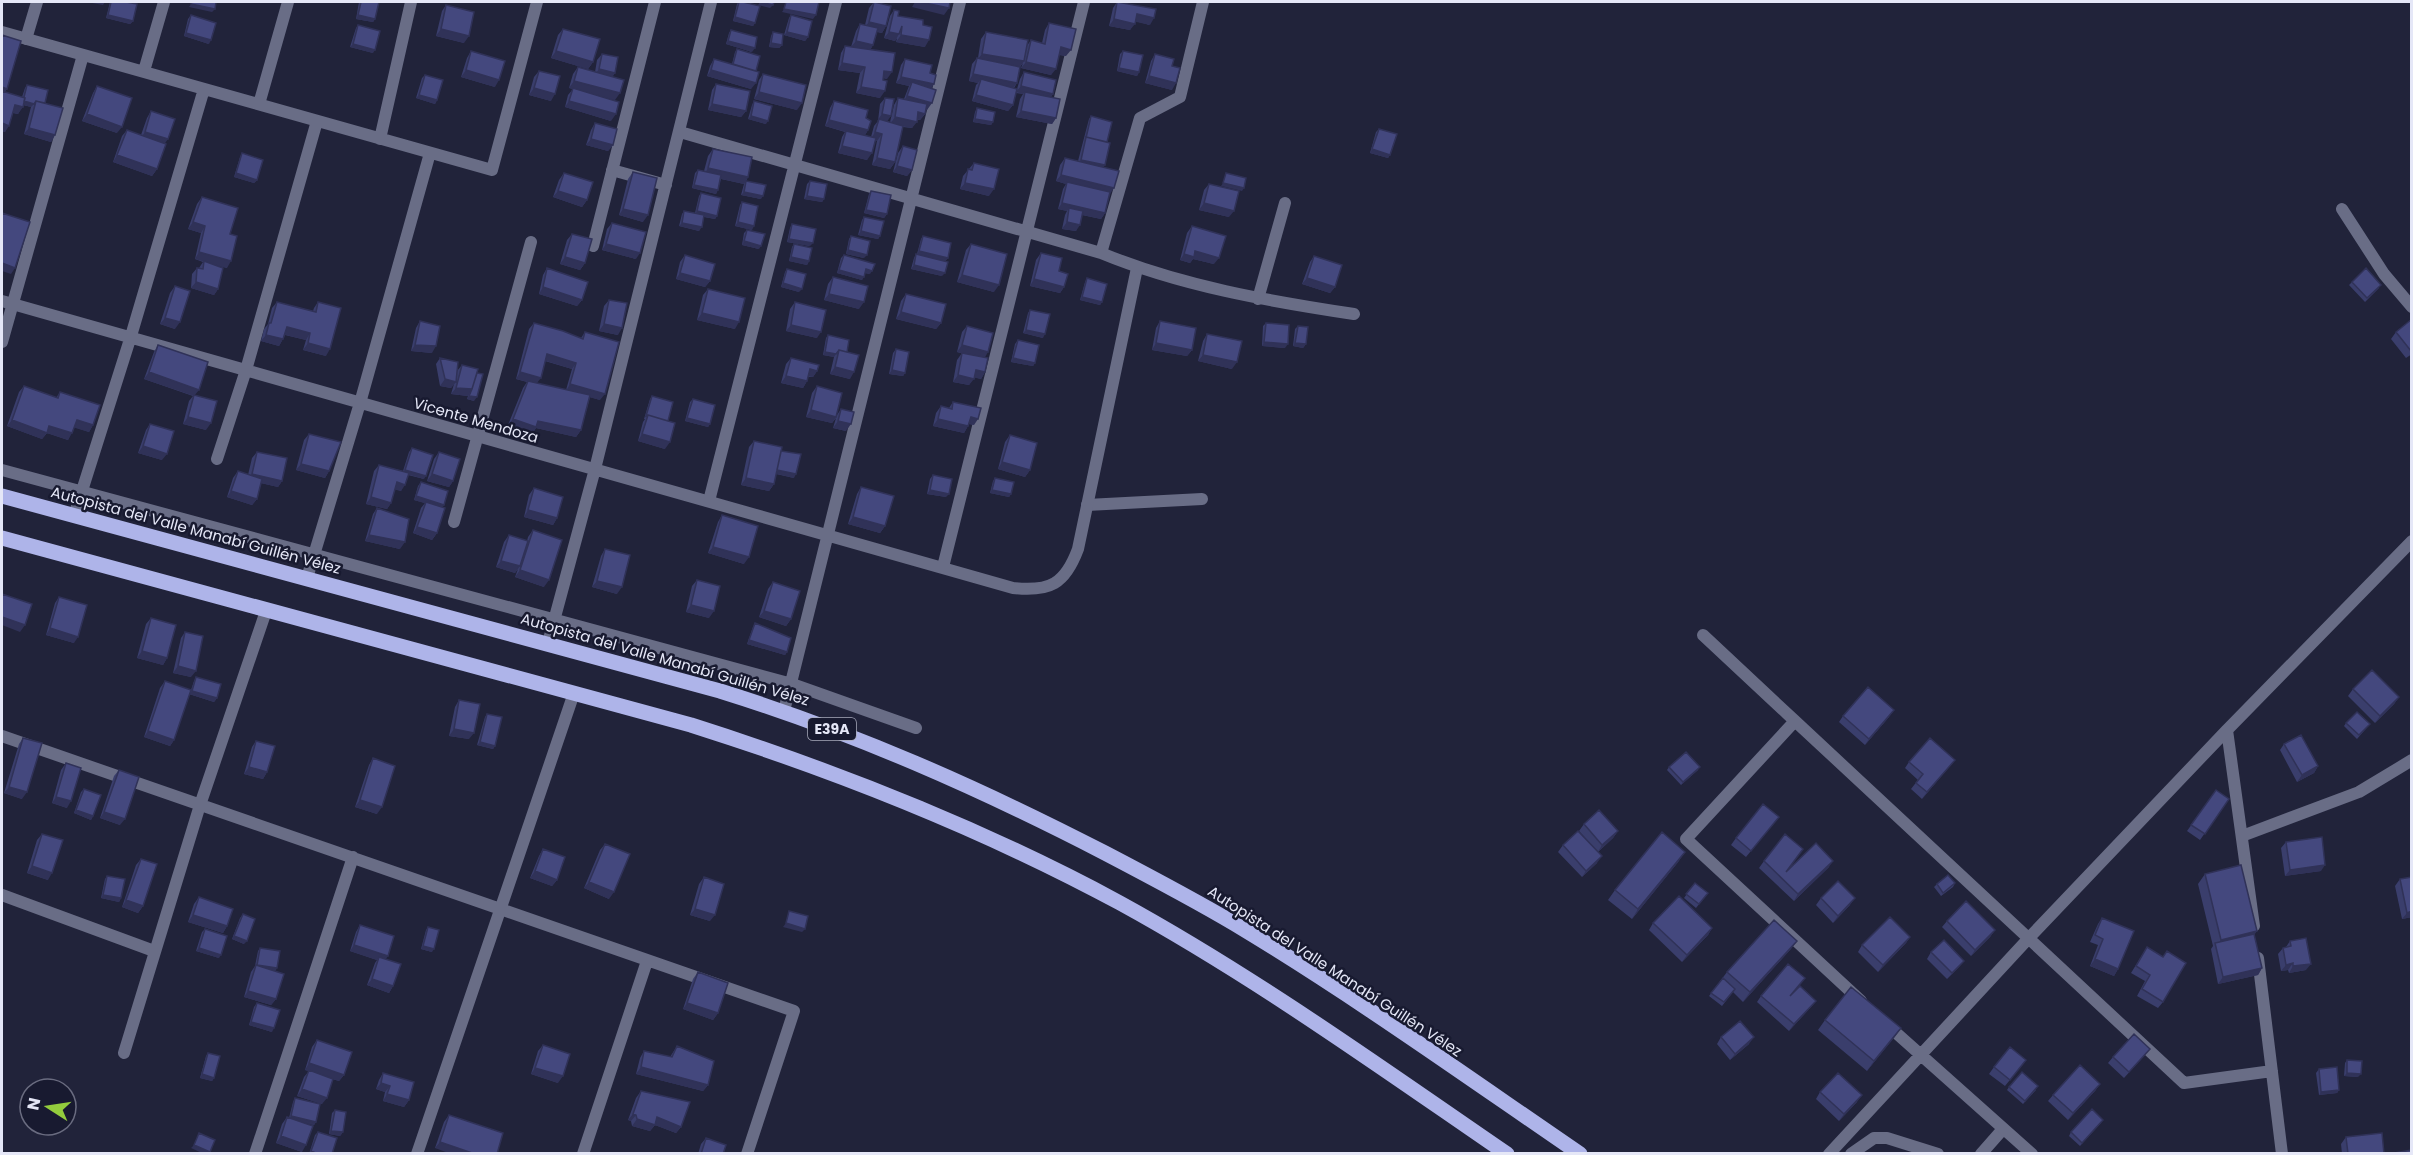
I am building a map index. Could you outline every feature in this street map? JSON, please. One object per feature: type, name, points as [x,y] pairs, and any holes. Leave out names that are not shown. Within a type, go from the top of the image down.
[{"type":"main road","name":"Autopista del Valle Manabí Guillén Vélez","points":[[2,496],[548,643],[784,711],[898,754],[1107,854],[1235,924],[1345,994],[1580,1154]]},
{"type":"main road","points":[[2,538],[690,725],[831,772],[955,822],[1120,903],[1225,965],[1306,1017],[1507,1154]]},
{"type":"street","points":[[26,39],[37,2]]},
{"type":"street","points":[[144,71],[164,2]]},
{"type":"street","points":[[259,104],[288,2]]},
{"type":"street","points":[[380,139],[411,2]]},
{"type":"street","points":[[2,32],[492,170],[537,2]]},
{"type":"street","points":[[593,246],[654,2]]},
{"type":"street","points":[[548,643],[595,469],[711,2]]},
{"type":"street","points":[[709,501],[836,2]]},
{"type":"street","points":[[784,711],[960,2]]},
{"type":"street","points":[[943,567],[1084,2]]},
{"type":"street","points":[[1101,253],[1140,118],[1180,96],[1203,2]]},
{"type":"street","points":[[2,342],[7,302],[83,55]]},
{"type":"street","points":[[74,516],[131,336],[204,89]]},
{"type":"street","points":[[217,459],[246,370],[317,121]]},
{"type":"street","points":[[680,132],[1101,253],[1137,268],[1258,299],[1354,314]]},
{"type":"street","points":[[307,578],[360,403],[430,153]]},
{"type":"street","points":[[612,170],[666,185]]},
{"type":"street","points":[[1258,299],[1285,203]]},
{"type":"street","points":[[2342,209],[2384,274],[2412,307]]},
{"type":"street","points":[[454,522],[531,242]]},
{"type":"street","name":"Vicente Mendoza","points":[[7,302],[1013,588],[1032,590],[1048,587],[1061,580],[1072,567],[1078,549],[1137,268]]},
{"type":"street","points":[[2,470],[792,684],[916,728]]},
{"type":"street","points":[[1087,505],[1202,499]]},
{"type":"street","points":[[1829,1154],[2028,939],[2227,730],[2412,541]]},
{"type":"street","points":[[124,1053],[154,951],[266,611]]},
{"type":"street","points":[[1703,635],[2184,1083],[2272,1071]]},
{"type":"street","points":[[417,1154],[574,693]]},
{"type":"street","points":[[1795,721],[1686,839],[1919,1055],[2032,1154]]},
{"type":"street","points":[[2227,730],[2282,1154]]},
{"type":"street","points":[[2,736],[794,1011],[747,1154]]},
{"type":"street","points":[[2242,836],[2359,792],[2412,760]]},
{"type":"street","points":[[255,1154],[353,857]]},
{"type":"street","points":[[2,895],[154,951]]},
{"type":"street","points":[[583,1154],[647,961]]},
{"type":"street","points":[[1981,1154],[2003,1129]]},
{"type":"street","points":[[1851,1154],[1874,1138],[1887,1137],[1938,1154]]},
{"type":"building","points":[[111,2],[137,4],[133,21],[108,15]]},
{"type":"building","points":[[192,2],[216,2],[215,9],[191,4]]},
{"type":"building","points":[[361,2],[379,2],[375,19],[358,15]]},
{"type":"building","points":[[739,2],[760,6],[755,23],[735,17]]},
{"type":"building","points":[[786,2],[819,2],[816,15],[784,9]]},
{"type":"building","points":[[874,2],[891,6],[886,26],[869,22]]},
{"type":"building","points":[[920,2],[950,2],[949,8]]},
{"type":"building","points":[[1117,2],[1156,9],[1154,18],[1137,14],[1135,24],[1114,19]]},
{"type":"building","points":[[446,5],[474,12],[469,36],[441,29]]},
{"type":"building","points":[[894,10],[899,11],[898,16],[923,20],[923,25],[932,27],[929,40],[901,35],[902,26],[899,34],[889,32]]},
{"type":"building","points":[[191,15],[216,23],[211,40],[186,33]]},
{"type":"building","points":[[791,15],[812,21],[808,37],[787,32]]},
{"type":"building","points":[[1049,23],[1076,29],[1071,50],[1061,47],[1056,69],[1026,62],[1031,40],[1045,44]]},
{"type":"building","points":[[860,24],[878,28],[873,45],[856,41]]},
{"type":"building","points":[[358,25],[380,31],[375,50],[353,44]]},
{"type":"building","points":[[563,29],[600,39],[593,62],[556,51]]},
{"type":"building","points":[[731,30],[757,37],[755,48],[728,41]]},
{"type":"building","points":[[773,32],[783,34],[782,45],[771,43]]},
{"type":"building","points":[[986,32],[1028,40],[1024,61],[982,54]]},
{"type":"building","points":[[2,35],[21,41],[7,89],[2,87]]},
{"type":"building","points":[[845,46],[895,53],[892,72],[884,71],[883,80],[887,81],[885,91],[861,87],[865,67],[842,63]]},
{"type":"building","points":[[737,49],[760,56],[756,71],[733,64]]},
{"type":"building","points":[[471,51],[505,61],[499,80],[466,70]]},
{"type":"building","points":[[1123,51],[1143,55],[1139,72],[1119,68]]},
{"type":"building","points":[[602,54],[618,57],[615,73],[599,69]]},
{"type":"building","points":[[1155,54],[1174,59],[1172,66],[1180,68],[1176,83],[1149,76]]},
{"type":"building","points":[[977,58],[1020,67],[1017,83],[973,74]]},
{"type":"building","points":[[714,59],[759,72],[756,83],[711,70]]},
{"type":"building","points":[[905,59],[932,65],[930,73],[936,75],[934,84],[901,77]]},
{"type":"building","points":[[578,67],[624,80],[620,93],[574,81]]},
{"type":"building","points":[[539,71],[560,76],[555,94],[534,88]]},
{"type":"building","points":[[1024,72],[1056,80],[1053,94],[1021,86]]},
{"type":"building","points":[[763,74],[806,85],[802,103],[759,92]]},
{"type":"building","points":[[425,75],[443,80],[437,100],[419,95]]},
{"type":"building","points":[[981,79],[1017,89],[1013,105],[976,95]]},
{"type":"building","points":[[912,82],[936,90],[932,103],[907,96]]},
{"type":"building","points":[[716,84],[750,91],[746,111],[712,104]]},
{"type":"building","points":[[27,85],[48,90],[45,103],[36,101],[34,104],[24,101]]},
{"type":"building","points":[[97,86],[132,98],[122,127],[87,114]]},
{"type":"building","points":[[573,88],[619,102],[616,114],[569,101]]},
{"type":"building","points":[[2,91],[25,98],[23,107],[15,105],[9,126],[2,123]]},
{"type":"building","points":[[1025,92],[1060,99],[1056,118],[1021,111]]},
{"type":"building","points":[[885,98],[894,99],[891,116],[882,114]]},
{"type":"building","points":[[898,98],[927,104],[925,114],[918,112],[917,122],[895,117]]},
{"type":"building","points":[[36,101],[63,108],[55,135],[29,128]]},
{"type":"building","points":[[754,101],[772,106],[768,121],[751,116]]},
{"type":"building","points":[[834,101],[868,110],[866,118],[871,121],[868,130],[829,120]]},
{"type":"building","points":[[977,108],[995,112],[993,122],[975,119]]},
{"type":"building","points":[[151,111],[175,119],[168,139],[145,132]]},
{"type":"building","points":[[1091,116],[1112,122],[1107,142],[1086,137]]},
{"type":"building","points":[[879,119],[903,126],[895,162],[877,158],[882,134],[875,132]]},
{"type":"building","points":[[595,123],[617,129],[613,145],[591,139]]},
{"type":"building","points":[[1379,129],[1397,134],[1390,155],[1372,149]]},
{"type":"building","points":[[127,130],[166,144],[157,169],[117,155]]},
{"type":"building","points":[[846,131],[876,138],[872,153],[842,146]]},
{"type":"building","points":[[1086,137],[1110,143],[1105,165],[1081,160]]},
{"type":"building","points":[[903,146],[917,150],[912,170],[897,166]]},
{"type":"building","points":[[713,149],[752,157],[748,177],[708,168]]},
{"type":"building","points":[[242,153],[263,160],[257,180],[236,173]]},
{"type":"building","points":[[1065,158],[1119,171],[1114,188],[1061,175]]},
{"type":"building","points":[[974,163],[999,169],[994,189],[965,183],[968,169],[972,170]]},
{"type":"building","points":[[698,170],[721,175],[718,190],[694,185]]},
{"type":"building","points":[[633,172],[657,178],[648,215],[623,209]]},
{"type":"building","points":[[564,173],[593,182],[587,200],[558,191]]},
{"type":"building","points":[[1226,173],[1246,178],[1244,188],[1223,183]]},
{"type":"building","points":[[746,181],[766,185],[763,196],[744,192]]},
{"type":"building","points":[[810,181],[827,184],[824,199],[807,196]]},
{"type":"building","points":[[1067,182],[1110,192],[1105,213],[1062,203]]},
{"type":"building","points":[[1209,184],[1239,191],[1234,211],[1204,203]]},
{"type":"building","points":[[871,191],[891,195],[887,214],[866,210]]},
{"type":"building","points":[[701,193],[721,198],[717,216],[697,211]]},
{"type":"building","points":[[202,197],[238,208],[230,234],[237,236],[231,261],[199,252],[205,226],[193,222]]},
{"type":"building","points":[[742,202],[758,206],[754,226],[738,222]]},
{"type":"building","points":[[1069,208],[1083,211],[1080,225],[1067,222]]},
{"type":"building","points":[[684,211],[704,215],[702,227],[682,223]]},
{"type":"building","points":[[2,213],[30,222],[15,268],[2,263]]},
{"type":"building","points":[[864,217],[884,221],[880,236],[861,231]]},
{"type":"building","points":[[612,223],[646,232],[640,253],[606,244]]},
{"type":"building","points":[[792,224],[816,229],[813,243],[789,239]]},
{"type":"building","points":[[1192,226],[1226,236],[1219,258],[1195,251],[1194,257],[1184,254]]},
{"type":"building","points":[[747,230],[765,234],[761,246],[744,241]]},
{"type":"building","points":[[572,234],[592,239],[585,263],[565,257]]},
{"type":"building","points":[[851,236],[870,241],[867,255],[848,250]]},
{"type":"building","points":[[923,236],[951,243],[948,258],[919,251]]},
{"type":"building","points":[[794,244],[812,248],[809,261],[791,257]]},
{"type":"building","points":[[971,244],[1007,254],[999,285],[962,275]]},
{"type":"building","points":[[1041,253],[1062,258],[1059,271],[1068,274],[1064,287],[1034,279]]},
{"type":"building","points":[[916,254],[948,262],[945,273],[914,265]]},
{"type":"building","points":[[685,255],[715,264],[710,281],[680,273]]},
{"type":"building","points":[[844,255],[875,264],[872,271],[866,269],[864,277],[839,270]]},
{"type":"building","points":[[1314,256],[1342,265],[1335,287],[1307,278]]},
{"type":"building","points":[[204,261],[223,268],[218,289],[196,282],[197,268],[203,269]]},
{"type":"building","points":[[547,268],[588,282],[582,300],[543,287]]},
{"type":"building","points":[[2366,268],[2381,285],[2367,298],[2352,282]]},
{"type":"building","points":[[787,269],[806,274],[802,289],[783,283]]},
{"type":"building","points":[[833,277],[868,286],[864,302],[829,294]]},
{"type":"building","points":[[1087,278],[1107,284],[1102,302],[1082,297]]},
{"type":"building","points":[[175,286],[190,291],[180,322],[165,318]]},
{"type":"building","points":[[708,289],[745,298],[739,322],[702,313]]},
{"type":"building","points":[[906,294],[946,304],[941,323],[901,312]]},
{"type":"building","points":[[609,300],[627,303],[622,328],[604,324]]},
{"type":"building","points":[[277,302],[316,312],[318,302],[341,308],[330,349],[308,343],[310,333],[287,327],[283,339],[266,335]]},
{"type":"building","points":[[795,302],[826,310],[821,332],[791,325]]},
{"type":"building","points":[[1030,310],[1050,314],[1045,334],[1026,330]]},
{"type":"building","points":[[2412,319],[2412,351],[2411,351],[2396,332]]},
{"type":"building","points":[[420,321],[440,326],[436,346],[415,345]]},
{"type":"building","points":[[1160,321],[1196,328],[1192,350],[1156,343]]},
{"type":"building","points":[[534,323],[583,339],[585,332],[619,342],[605,394],[570,384],[576,363],[547,354],[541,378],[520,372]]},
{"type":"building","points":[[1266,323],[1289,325],[1288,344],[1264,342]]},
{"type":"building","points":[[967,326],[993,333],[988,352],[962,345]]},
{"type":"building","points":[[1298,326],[1308,327],[1306,344],[1295,343]]},
{"type":"building","points":[[1207,334],[1242,341],[1237,362],[1203,355]]},
{"type":"building","points":[[828,335],[849,340],[847,352],[839,350],[836,354],[825,352]]},
{"type":"building","points":[[1018,340],[1039,345],[1035,363],[1013,358]]},
{"type":"building","points":[[158,345],[208,362],[199,390],[149,372]]},
{"type":"building","points":[[896,349],[909,352],[905,373],[892,370]]},
{"type":"building","points":[[839,350],[859,355],[854,372],[835,367]]},
{"type":"building","points":[[962,353],[988,358],[985,372],[976,370],[974,379],[958,375]]},
{"type":"building","points":[[440,358],[458,362],[456,382],[445,379]]},
{"type":"building","points":[[791,358],[819,365],[817,371],[810,369],[807,381],[786,376]]},
{"type":"building","points":[[462,365],[478,369],[472,389],[456,388]]},
{"type":"building","points":[[477,373],[483,374],[477,397],[469,396],[472,389]]},
{"type":"building","points":[[528,381],[590,395],[581,430],[538,421],[536,427],[513,419]]},
{"type":"building","points":[[24,386],[58,398],[60,392],[100,405],[93,425],[77,420],[72,433],[49,426],[47,433],[12,420]]},
{"type":"building","points":[[817,386],[842,393],[836,417],[811,410]]},
{"type":"building","points":[[194,395],[217,401],[211,423],[188,417]]},
{"type":"building","points":[[652,396],[673,402],[668,421],[646,416]]},
{"type":"building","points":[[693,399],[715,405],[710,424],[687,418]]},
{"type":"building","points":[[953,402],[981,408],[978,419],[971,417],[968,426],[938,419],[941,406],[952,409]]},
{"type":"building","points":[[841,409],[854,412],[851,424],[838,421]]},
{"type":"building","points":[[648,415],[675,423],[670,442],[642,434]]},
{"type":"building","points":[[150,424],[174,431],[167,454],[143,446]]},
{"type":"building","points":[[309,434],[341,442],[329,471],[301,464]]},
{"type":"building","points":[[1010,435],[1037,443],[1030,470],[1002,462]]},
{"type":"building","points":[[754,441],[782,447],[774,484],[746,478]]},
{"type":"building","points":[[412,448],[433,455],[426,476],[405,470]]},
{"type":"building","points":[[781,451],[801,454],[796,474],[777,470]]},
{"type":"building","points":[[257,452],[287,458],[282,481],[252,474]]},
{"type":"building","points":[[439,452],[460,459],[453,481],[432,474]]},
{"type":"building","points":[[379,465],[409,473],[405,485],[397,482],[391,503],[371,497]]},
{"type":"building","points":[[238,471],[262,479],[257,499],[231,491]]},
{"type":"building","points":[[933,475],[952,479],[949,494],[930,490]]},
{"type":"building","points":[[995,478],[1014,482],[1011,494],[992,490]]},
{"type":"building","points":[[421,482],[448,491],[444,505],[416,496]]},
{"type":"building","points":[[861,487],[894,496],[885,526],[853,517]]},
{"type":"building","points":[[534,488],[563,497],[557,518],[528,510]]},
{"type":"building","points":[[426,502],[445,508],[437,533],[417,527]]},
{"type":"building","points":[[377,508],[409,519],[405,542],[369,535]]},
{"type":"building","points":[[722,515],[758,526],[749,557],[713,547]]},
{"type":"building","points":[[533,530],[562,540],[549,580],[520,570]]},
{"type":"building","points":[[509,535],[528,541],[520,566],[501,561]]},
{"type":"building","points":[[605,549],[630,555],[622,587],[597,581]]},
{"type":"building","points":[[697,580],[720,586],[714,611],[691,605]]},
{"type":"building","points":[[773,582],[800,591],[791,619],[764,611]]},
{"type":"building","points":[[2,594],[32,604],[25,625],[2,617]]},
{"type":"building","points":[[59,597],[87,605],[78,637],[50,628]]},
{"type":"building","points":[[151,618],[176,625],[167,658],[142,651]]},
{"type":"building","points":[[755,623],[791,638],[787,652],[749,640]]},
{"type":"building","points":[[185,632],[203,636],[196,671],[178,666]]},
{"type":"building","points":[[2372,670],[2399,697],[2380,716],[2353,689]]},
{"type":"building","points":[[196,677],[221,684],[217,698],[192,691]]},
{"type":"building","points":[[165,681],[191,690],[174,740],[148,731]]},
{"type":"building","points":[[1868,687],[1894,710],[1869,739],[1843,716]]},
{"type":"building","points":[[459,700],[480,704],[474,733],[454,729]]},
{"type":"building","points":[[2357,712],[2370,724],[2359,735],[2346,723]]},
{"type":"building","points":[[487,714],[502,717],[495,746],[480,742]]},
{"type":"building","points":[[2301,735],[2318,766],[2302,775],[2284,744]]},
{"type":"building","points":[[23,738],[42,743],[27,792],[9,787]]},
{"type":"building","points":[[1930,738],[1955,760],[1927,792],[1916,783],[1923,774],[1909,762]]},
{"type":"building","points":[[256,741],[275,746],[267,772],[249,767]]},
{"type":"building","points":[[1686,752],[1700,767],[1683,782],[1669,767]]},
{"type":"building","points":[[373,758],[395,766],[382,807],[360,800]]},
{"type":"building","points":[[66,763],[81,768],[71,801],[56,797]]},
{"type":"building","points":[[119,770],[139,777],[125,819],[104,812]]},
{"type":"building","points":[[84,789],[101,795],[93,816],[76,810]]},
{"type":"building","points":[[2216,790],[2229,799],[2205,834],[2191,825]]},
{"type":"building","points":[[1763,804],[1779,817],[1751,851],[1736,838]]},
{"type":"building","points":[[1599,810],[1618,831],[1602,845],[1584,824]]},
{"type":"building","points":[[1578,831],[1602,856],[1586,871],[1563,845]]},
{"type":"building","points":[[1662,832],[1685,852],[1638,909],[1615,890]]},
{"type":"building","points":[[42,834],[63,840],[52,873],[32,866]]},
{"type":"building","points":[[1785,834],[1803,849],[1786,872],[1816,843],[1833,861],[1798,894],[1764,861]]},
{"type":"building","points":[[2322,837],[2325,865],[2290,870],[2286,842]]},
{"type":"building","points":[[605,844],[630,854],[614,892],[589,882]]},
{"type":"building","points":[[543,849],[565,857],[557,880],[535,871]]},
{"type":"building","points":[[141,859],[157,864],[143,906],[126,900]]},
{"type":"building","points":[[2241,865],[2257,931],[2221,940],[2205,874]]},
{"type":"building","points":[[1948,875],[1955,883],[1943,893],[1937,884]]},
{"type":"building","points":[[107,876],[125,879],[121,898],[103,895]]},
{"type":"building","points":[[704,877],[724,884],[715,915],[695,909]]},
{"type":"building","points":[[2412,877],[2412,911],[2407,913],[2400,879]]},
{"type":"building","points":[[1838,881],[1855,898],[1838,916],[1821,898]]},
{"type":"building","points":[[1695,883],[1708,893],[1699,904],[1686,894]]},
{"type":"building","points":[[1679,896],[1712,928],[1687,955],[1653,923]]},
{"type":"building","points":[[199,897],[233,909],[227,926],[193,915]]},
{"type":"building","points":[[1966,901],[1995,930],[1975,950],[1947,921]]},
{"type":"building","points":[[789,911],[808,916],[805,929],[786,923]]},
{"type":"building","points":[[243,914],[255,919],[247,941],[234,936]]},
{"type":"building","points":[[1890,917],[1910,937],[1883,965],[1862,945]]},
{"type":"building","points":[[2102,918],[2134,931],[2118,969],[2095,959],[2103,939],[2095,935]]},
{"type":"building","points":[[1774,920],[1797,941],[1750,992],[1727,972]]},
{"type":"building","points":[[360,925],[394,936],[388,956],[354,945]]},
{"type":"building","points":[[428,927],[439,930],[434,949],[423,946]]},
{"type":"building","points":[[205,929],[227,936],[221,955],[199,948]]},
{"type":"building","points":[[2254,934],[2262,968],[2223,977],[2215,943]]},
{"type":"building","points":[[2306,938],[2311,964],[2286,965],[2283,948],[2291,946],[2290,941]]},
{"type":"building","points":[[1944,940],[1964,961],[1952,973],[1931,952]]},
{"type":"building","points":[[2147,947],[2163,957],[2167,951],[2186,963],[2163,1002],[2142,989],[2150,975],[2136,966]]},
{"type":"building","points":[[260,948],[280,951],[277,968],[257,965]]},
{"type":"building","points":[[379,957],[401,964],[393,986],[372,979]]},
{"type":"building","points":[[1788,964],[1805,978],[1790,996],[1800,986],[1816,1001],[1794,1024],[1761,996]]},
{"type":"building","points":[[256,965],[284,974],[276,999],[248,991]]},
{"type":"building","points":[[698,972],[728,983],[718,1013],[687,1003]]},
{"type":"building","points":[[1723,978],[1735,989],[1724,1002],[1711,993]]},
{"type":"building","points":[[1851,987],[1901,1028],[1874,1061],[1825,1020]]},
{"type":"building","points":[[257,1003],[280,1010],[274,1028],[251,1022]]},
{"type":"building","points":[[1740,1021],[1754,1037],[1735,1054],[1721,1037]]},
{"type":"building","points":[[2134,1034],[2150,1049],[2129,1072],[2113,1057]]},
{"type":"building","points":[[317,1040],[352,1052],[344,1075],[309,1063]]},
{"type":"building","points":[[543,1045],[570,1054],[563,1076],[535,1068]]},
{"type":"building","points":[[677,1046],[714,1061],[708,1085],[641,1067],[644,1051],[672,1057]]},
{"type":"building","points":[[2010,1047],[2026,1060],[2010,1080],[1994,1067]]},
{"type":"building","points":[[208,1053],[220,1056],[214,1078],[202,1074]]},
{"type":"building","points":[[2347,1060],[2362,1061],[2361,1074],[2347,1073]]},
{"type":"building","points":[[2080,1065],[2100,1084],[2073,1113],[2053,1095]]},
{"type":"building","points":[[2337,1067],[2339,1090],[2321,1092],[2319,1069]]},
{"type":"building","points":[[309,1070],[333,1079],[327,1098],[302,1089]]},
{"type":"building","points":[[2022,1072],[2038,1086],[2025,1101],[2009,1087]]},
{"type":"building","points":[[383,1073],[414,1082],[409,1100],[387,1094],[390,1086],[381,1083]]},
{"type":"building","points":[[1838,1073],[1862,1095],[1844,1114],[1820,1092]]},
{"type":"building","points":[[641,1091],[690,1102],[681,1127],[657,1117],[655,1125],[637,1119],[633,1114]]},
{"type":"building","points":[[295,1098],[320,1104],[316,1122],[291,1116]]},
{"type":"building","points":[[2092,1109],[2103,1120],[2082,1143],[2071,1132]]},
{"type":"building","points":[[335,1110],[346,1112],[343,1132],[331,1131]]},
{"type":"building","points":[[449,1115],[503,1133],[497,1154],[475,1154],[440,1142]]},
{"type":"building","points":[[287,1117],[313,1126],[306,1145],[281,1136]]},
{"type":"building","points":[[318,1132],[337,1138],[332,1154],[318,1154],[311,1151]]},
{"type":"building","points":[[199,1133],[215,1140],[210,1152],[194,1145]]},
{"type":"building","points":[[2382,1133],[2384,1154],[2348,1154],[2346,1137]]},
{"type":"building","points":[[706,1138],[726,1145],[723,1154],[701,1154]]},
{"type":"building","points":[[2412,1150],[2412,1154],[2395,1154],[2395,1153]]}]
